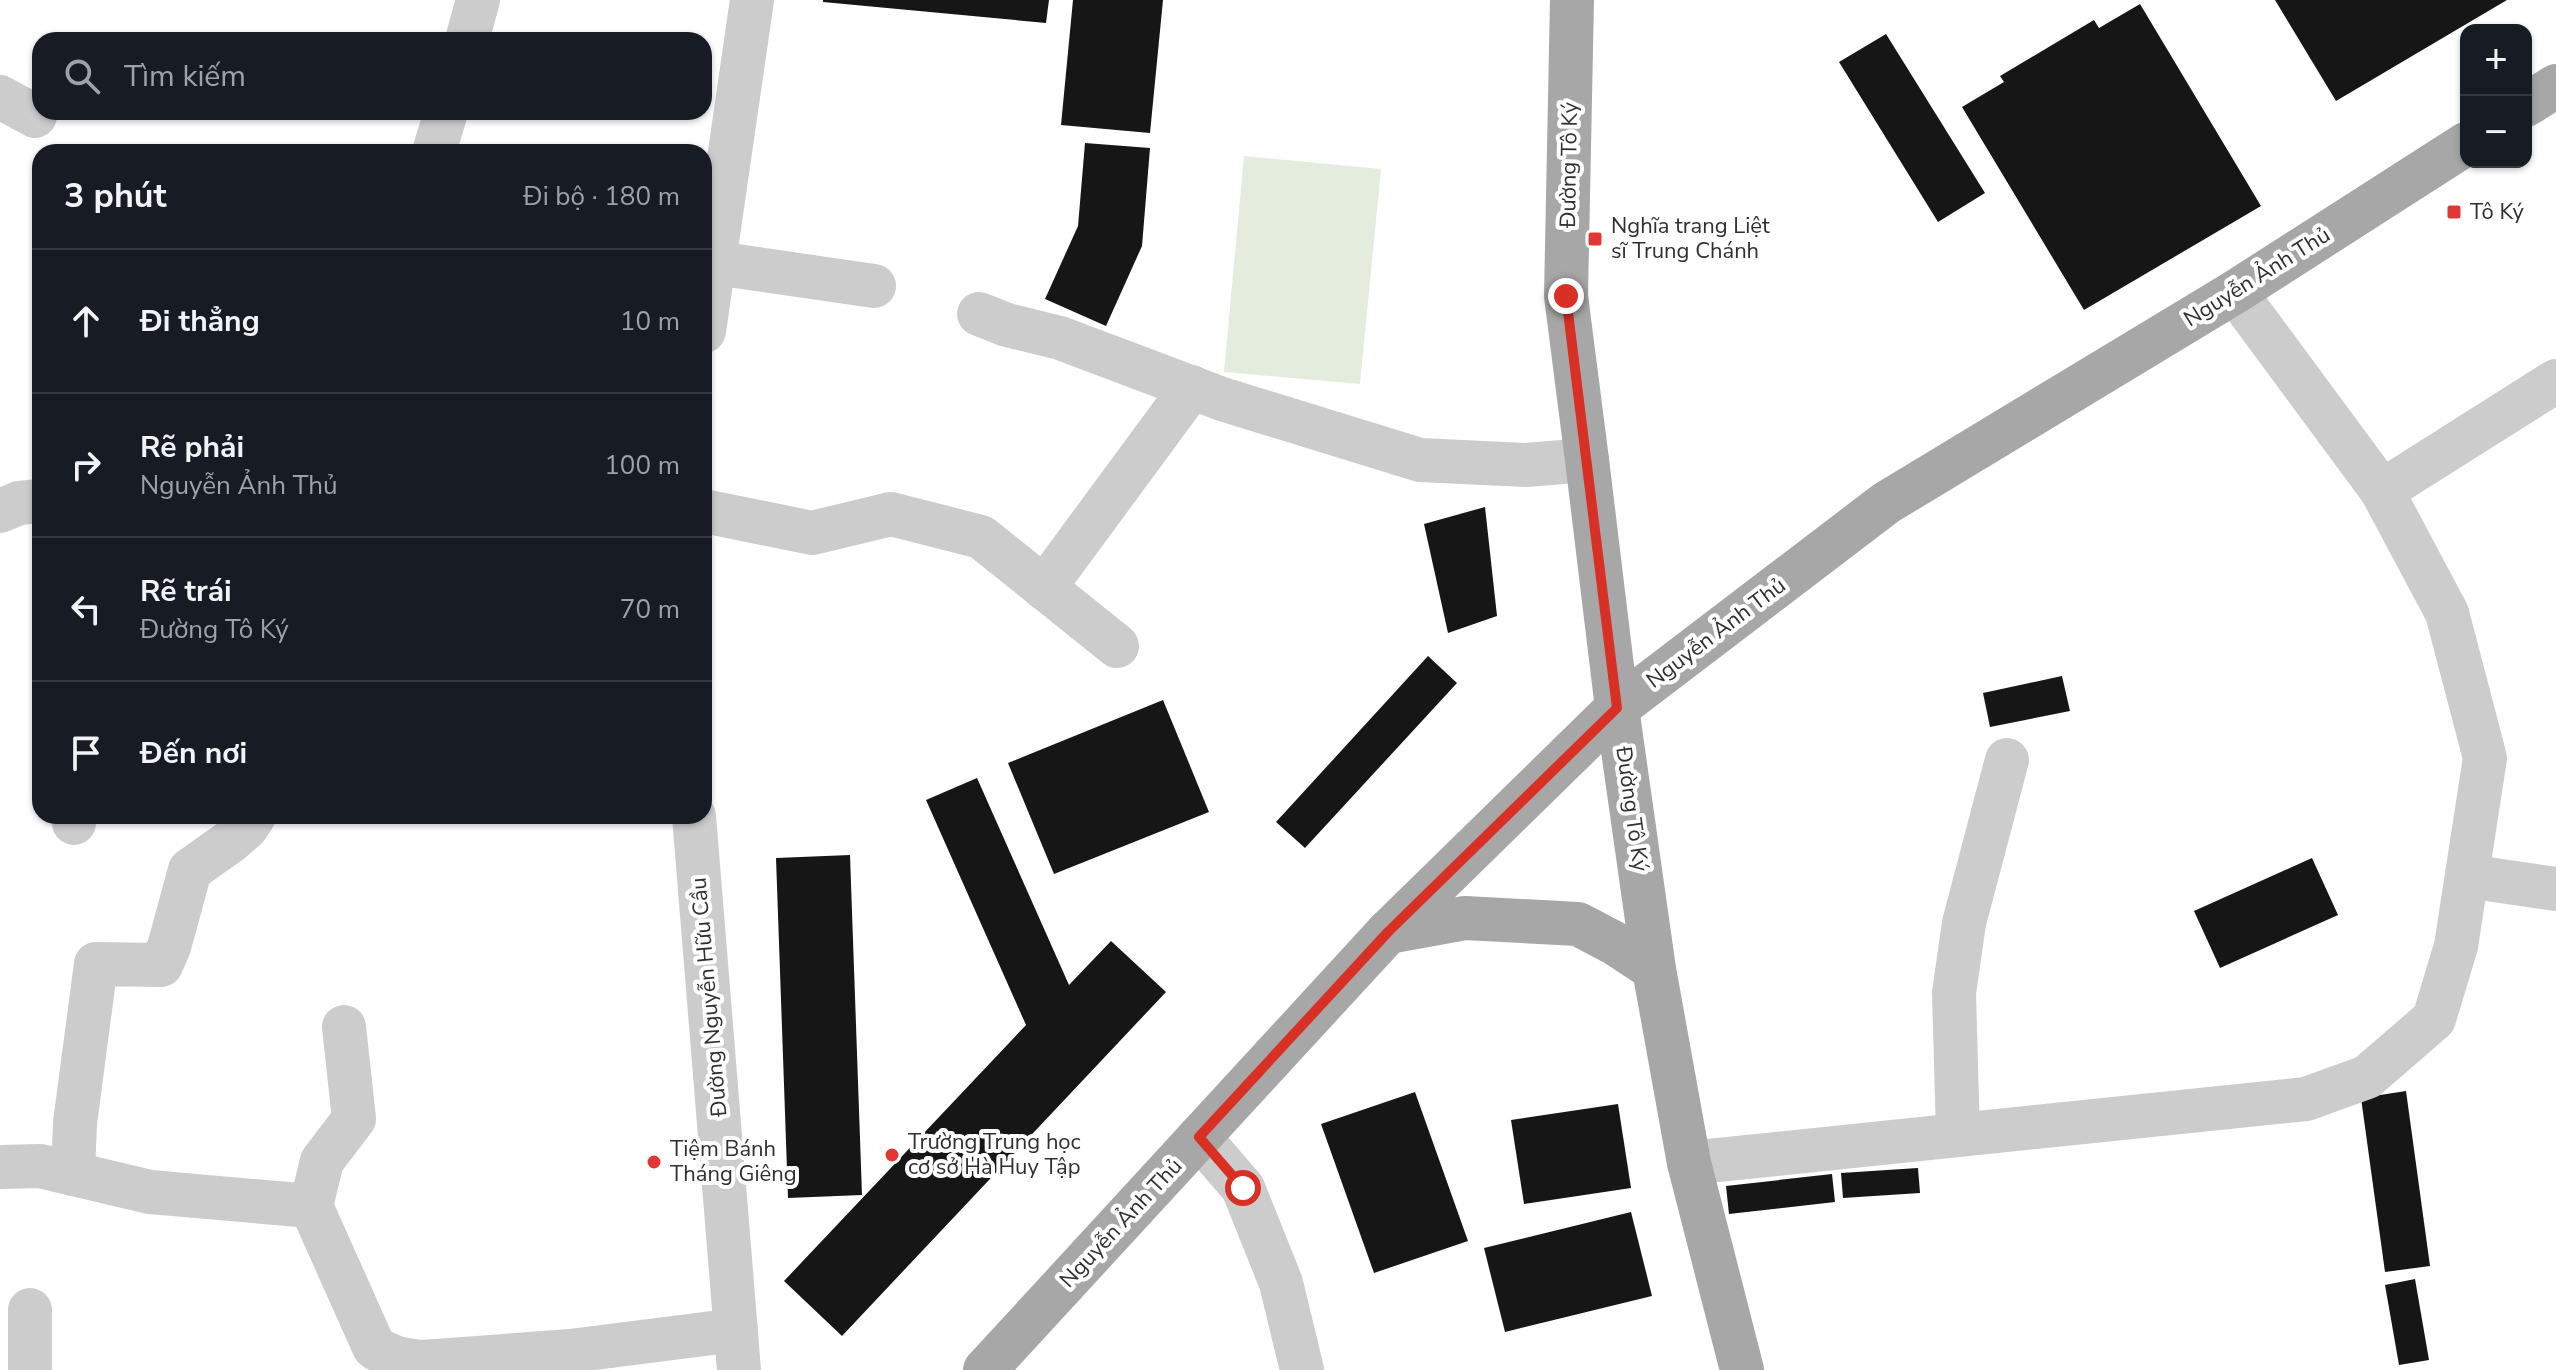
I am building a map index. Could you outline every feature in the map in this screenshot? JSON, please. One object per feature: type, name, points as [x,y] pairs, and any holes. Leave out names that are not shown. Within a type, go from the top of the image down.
[{"type":"main road","name":"Đường Tô Ký","points":[[1572,0],[1566,296],[1617,708],[1654,969],[1689,1163],[1742,1370]]},
{"type":"main road","points":[[2532,101],[2556,86]]},
{"type":"main road","name":"Nguyễn Ảnh Thủ","points":[[985,1370],[1388,932],[1617,708],[1886,503],[2235,292],[2460,148]]},
{"type":"main road","points":[[1388,932],[1465,918],[1578,924],[1654,969]]},
{"type":"street","points":[[469,32],[478,0]]},
{"type":"street","points":[[712,282],[752,0]]},
{"type":"street","points":[[436,144],[444,120]]},
{"type":"street","points":[[715,263],[874,286]]},
{"type":"street","points":[[1689,1163],[2306,1099],[2367,1077],[2434,1019],[2456,946],[2485,758],[2447,613],[2382,491],[2235,292]]},
{"type":"street","points":[[979,314],[1007,325],[1060,338],[1192,387],[1420,460],[1526,465],[1587,460]]},
{"type":"street","points":[[2382,491],[2556,381]]},
{"type":"street","points":[[1044,588],[1192,387]]},
{"type":"street","points":[[0,511],[19,503],[32,502]]},
{"type":"street","points":[[712,513],[812,533],[891,514],[981,537],[1117,646]]},
{"type":"street","points":[[1958,1135],[1954,993],[1964,923],[2007,760]]},
{"type":"street","points":[[73,1174],[75,1123],[96,964],[161,965],[190,870],[249,824]]},
{"type":"street","name":"Đường Nguyễn Hữu Cầu","points":[[695,824],[738,1350]]},
{"type":"street","points":[[2467,876],[2556,889]]},
{"type":"street","points":[[344,1027],[354,1119],[322,1161],[311,1206],[374,1347],[385,1355],[401,1360],[423,1362],[570,1351],[738,1350]]},
{"type":"street","points":[[1199,1137],[1243,1188],[1281,1283],[1302,1370]]},
{"type":"street","points":[[0,1167],[40,1166],[150,1192],[311,1206]]},
{"type":"street","points":[[30,1310],[30,1370]]},
{"type":"green space","points":[[1244,156],[1381,169],[1360,384],[1224,372]]},
{"type":"building","points":[[823,0],[1049,0],[1046,23]]},
{"type":"building","points":[[1073,0],[1163,0],[1150,133],[1061,125]]},
{"type":"building","points":[[2275,0],[2507,0],[2466,24],[2460,24],[2460,28],[2336,101]]},
{"type":"building","points":[[2140,4],[2261,206],[2084,310],[1962,107],[2004,82],[2000,76],[2094,20],[2099,28]]},
{"type":"building","points":[[1886,34],[1985,193],[1938,222],[1839,62]]},
{"type":"building","points":[[1085,143],[1150,148],[1142,246],[1106,326],[1045,299],[1078,226]]},
{"type":"building","points":[[1485,507],[1497,616],[1448,633],[1424,524]]},
{"type":"building","points":[[1428,656],[1457,683],[1305,848],[1276,822]]},
{"type":"building","points":[[2062,676],[2070,711],[1990,727],[1983,693]]},
{"type":"building","points":[[1163,700],[1209,812],[1054,874],[1008,763]]},
{"type":"building","name":"Trường Trung học cơ sở Hà Huy Tập","points":[[977,778],[1069,985],[1111,941],[1166,992],[842,1336],[784,1281],[1026,1025],[926,800]]},
{"type":"building","name":"Trường Trung học cơ sở Hà Huy Tập","points":[[850,855],[862,1195],[788,1198],[776,858]]},
{"type":"building","points":[[2312,858],[2338,915],[2220,968],[2194,911]]},
{"type":"building","points":[[2406,1091],[2430,1266],[2385,1272],[2361,1098]]},
{"type":"building","points":[[1415,1092],[1468,1241],[1374,1273],[1321,1124]]},
{"type":"building","points":[[1618,1104],[1631,1188],[1524,1204],[1511,1120]]},
{"type":"building","points":[[1918,1168],[1920,1193],[1843,1198],[1841,1173]]},
{"type":"building","points":[[1832,1174],[1835,1202],[1729,1214],[1726,1186]]},
{"type":"building","points":[[1631,1212],[1652,1296],[1505,1332],[1484,1248]]},
{"type":"building","points":[[2415,1279],[2429,1360],[2399,1365],[2385,1285]]},
{"type":"place","name":"Tô Ký","points":[[2454,212]]},
{"type":"place","name":"Nghĩa trang Liệt sĩ Trung Chánh","points":[[1595,239]]},
{"type":"place","name":"Trường Trung học cơ sở Hà Huy Tập","points":[[892,1155]]},
{"type":"place","name":"Tiệm Bánh Tháng Giêng","points":[[654,1162]]},
{"type":"route","points":[[1243,1188],[1199,1137],[1388,932],[1617,708],[1566,296]]}]
